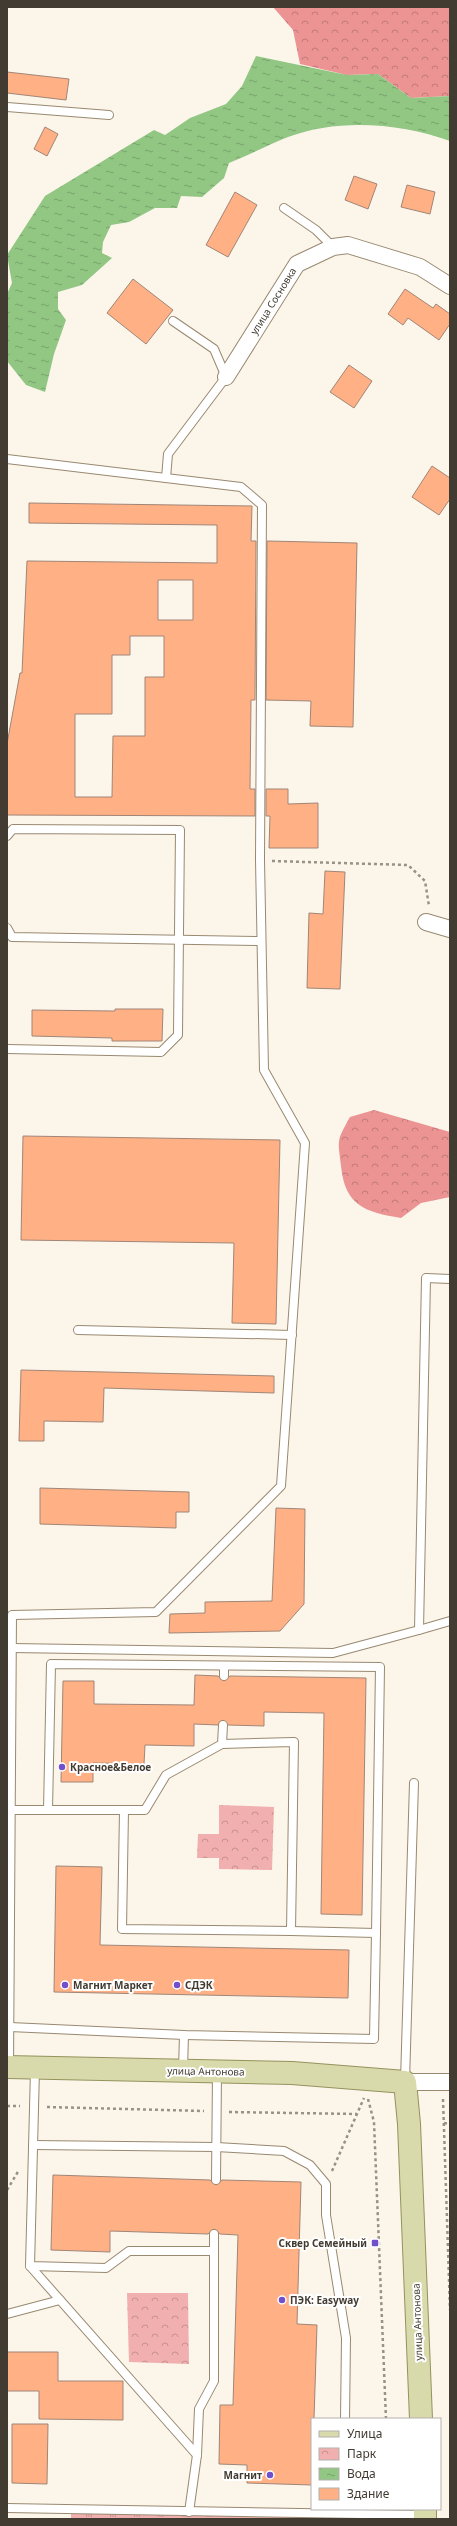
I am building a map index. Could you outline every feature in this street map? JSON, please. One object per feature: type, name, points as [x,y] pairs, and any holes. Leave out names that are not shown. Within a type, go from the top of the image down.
[{"type":"main road","name":"улица Антонова","points":[[8,2067],[217,2070],[292,2073],[405,2082],[409,2124],[421,2418]]},
{"type":"street","name":"улица Сосновка","points":[[226,376],[297,264],[333,247],[348,245],[420,268],[450,286]]},
{"type":"street","name":"улица Антонова","points":[[405,2082],[446,2082]]},
{"type":"lane","points":[[7,107],[108,115]]},
{"type":"lane","points":[[284,208],[316,230],[333,247]]},
{"type":"lane","points":[[166,478],[168,454],[226,376],[214,349],[173,321]]},
{"type":"lane","points":[[7,459],[240,487],[262,505],[260,860],[264,1070],[305,1143],[281,1486],[156,1612],[12,1615],[10,2027],[8,2067]]},
{"type":"lane","points":[[7,836],[13,829],[180,830],[178,1035],[161,1052],[7,1049]]},
{"type":"lane","points":[[7,928],[12,937],[261,941]]},
{"type":"lane","points":[[420,1630],[426,1278],[450,1279]]},
{"type":"lane","points":[[78,1330],[292,1335]]},
{"type":"lane","points":[[12,1648],[333,1653],[450,1621]]},
{"type":"lane","points":[[10,2027],[184,2035],[374,2039],[380,1668],[51,1664],[48,1810]]},
{"type":"lane","points":[[224,1666],[224,1676]]},
{"type":"lane","points":[[222,1744],[223,1725]]},
{"type":"lane","points":[[11,1810],[145,1810],[166,1775],[222,1744],[294,1742],[291,1932]]},
{"type":"lane","points":[[405,2082],[414,1783]]},
{"type":"lane","points":[[124,1810],[122,1928],[376,1933]]},
{"type":"lane","points":[[183,2070],[184,2035]]},
{"type":"lane","points":[[35,2068],[30,2266],[197,2455]]},
{"type":"lane","points":[[216,2180],[217,2070]]},
{"type":"lane","points":[[33,2145],[216,2147],[284,2151],[310,2165],[326,2184],[326,2215],[346,2338],[346,2418]]},
{"type":"lane","points":[[189,2512],[197,2455],[199,2409],[214,2381],[214,2234]]},
{"type":"lane","points":[[30,2266],[106,2268],[129,2251],[214,2251]]},
{"type":"lane","points":[[7,2314],[60,2300]]},
{"type":"lane","points":[[7,2508],[189,2512],[345,2512],[425,2514]]},
{"type":"lane","points":[[71,2510],[71,2519]]},
{"type":"path","points":[[260,860],[408,865],[425,881],[428,904],[438,926]]},
{"type":"path","points":[[446,2082],[444,2123],[450,2310]]},
{"type":"path","points":[[326,2184],[366,2093],[374,2122],[386,2418]]},
{"type":"path","points":[[7,2106],[357,2114]]},
{"type":"path","points":[[444,2123],[450,2124]]},
{"type":"green space","points":[[273,7],[450,7],[450,96],[411,98],[378,74],[347,75],[300,64],[293,30]]},
{"type":"green space","points":[[374,1110],[450,1132],[450,1197],[421,1203],[401,1218],[388,1216],[367,1209],[359,1205],[352,1198],[343,1179],[339,1150],[340,1136],[350,1117]]},
{"type":"green space","points":[[219,1805],[274,1807],[272,1870],[219,1869],[219,1858],[197,1858],[198,1834],[219,1834]]},
{"type":"green space","points":[[127,2293],[188,2293],[189,2364],[129,2362]]},
{"type":"green space","points":[[71,2510],[389,2513],[389,2519],[71,2519]]},
{"type":"water","points":[[256,56],[347,75],[378,74],[411,98],[450,96],[450,141],[411,130],[369,125],[348,125],[307,131],[288,137],[229,163],[224,178],[202,197],[181,196],[177,208],[155,208],[129,222],[111,225],[103,242],[102,253],[112,258],[82,285],[58,292],[58,309],[66,320],[54,354],[45,392],[26,385],[7,361],[7,294],[12,283],[7,255],[45,196],[154,130],[165,135],[190,118],[226,104],[242,86]]},
{"type":"building","points":[[7,72],[69,79],[66,100],[7,93]]},
{"type":"building","points":[[45,127],[58,134],[47,156],[34,149]]},
{"type":"building","points":[[354,176],[377,184],[368,209],[345,200]]},
{"type":"building","points":[[407,185],[435,192],[430,214],[401,207]]},
{"type":"building","points":[[235,192],[257,205],[228,257],[206,245]]},
{"type":"building","points":[[133,279],[173,310],[146,344],[107,313]]},
{"type":"building","points":[[405,289],[433,308],[436,304],[450,314],[450,324],[439,340],[408,318],[403,325],[388,314]]},
{"type":"building","points":[[349,365],[372,381],[354,408],[330,392]]},
{"type":"building","points":[[432,466],[450,478],[450,499],[439,515],[412,497]]},
{"type":"building","points":[[29,503],[252,506],[251,541],[256,541],[255,700],[251,700],[250,789],[255,789],[255,816],[7,815],[7,744],[20,673],[22,673],[27,561],[217,563],[217,525],[29,523]],"holes":[[[158,580],[193,580],[193,620],[158,620]],[[130,636],[164,636],[164,677],[145,677],[145,736],[113,736],[112,797],[75,797],[75,714],[112,714],[112,655],[130,655]]]},
{"type":"building","points":[[267,541],[357,543],[353,727],[310,726],[311,701],[266,700]]},
{"type":"building","points":[[266,789],[288,789],[288,804],[318,803],[318,848],[269,848],[270,816],[266,816]]},
{"type":"building","points":[[325,871],[345,872],[340,989],[307,988],[309,913],[323,914]]},
{"type":"building","points":[[115,1009],[163,1009],[162,1041],[112,1041],[112,1038],[32,1036],[32,1010],[115,1011]]},
{"type":"building","points":[[23,1136],[280,1140],[276,1324],[232,1323],[234,1243],[21,1240]]},
{"type":"building","points":[[21,1370],[274,1376],[274,1393],[104,1388],[103,1422],[44,1421],[44,1441],[19,1441]]},
{"type":"building","points":[[40,1488],[189,1492],[189,1512],[176,1512],[176,1528],[40,1524]]},
{"type":"building","points":[[276,1508],[305,1509],[304,1604],[280,1631],[169,1633],[170,1614],[205,1613],[205,1602],[272,1601]]},
{"type":"building","points":[[195,1675],[218,1676],[224,1681],[230,1676],[366,1678],[362,1915],[321,1914],[324,1713],[264,1712],[264,1726],[228,1725],[223,1720],[218,1725],[194,1724],[194,1746],[145,1745],[144,1764],[93,1763],[93,1782],[61,1782],[63,1681],[94,1681],[94,1704],[194,1705]]},
{"type":"building","points":[[56,1866],[102,1867],[100,1945],[349,1950],[348,1998],[54,1992]]},
{"type":"building","points":[[53,2175],[210,2180],[216,2185],[222,2180],[301,2182],[297,2324],[317,2325],[314,2418],[311,2418],[311,2485],[247,2483],[247,2465],[219,2464],[220,2405],[233,2405],[238,2235],[220,2234],[214,2229],[208,2234],[110,2231],[110,2252],[51,2250]]},
{"type":"building","points":[[7,2352],[58,2352],[58,2381],[123,2381],[123,2420],[39,2419],[39,2391],[7,2391]]},
{"type":"building","points":[[12,2424],[48,2424],[47,2484],[12,2483]]},
{"type":"place","name":"Красное&Белое","points":[[62,1767]]},
{"type":"place","name":"Магнит Маркет","points":[[65,1985]]},
{"type":"place","name":"СДЭК","points":[[177,1985]]},
{"type":"place","name":"Сквер Семейный","points":[[375,2243]]},
{"type":"place","name":"ПЭК: Easyway","points":[[282,2300]]},
{"type":"place","name":"Магнит","points":[[270,2475]]}]
